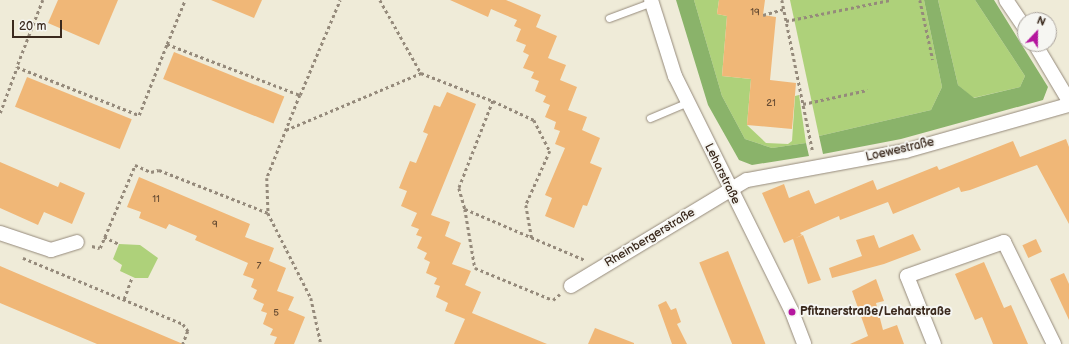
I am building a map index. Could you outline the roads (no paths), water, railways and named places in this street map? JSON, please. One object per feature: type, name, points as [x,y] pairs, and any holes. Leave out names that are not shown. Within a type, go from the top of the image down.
[{"type":"street","points":[[1006,0],[1017,16]]},
{"type":"street","name":"Leharstraße","points":[[651,1],[675,76],[729,190],[792,312],[804,344]]},
{"type":"street","points":[[1040,52],[1069,101]]},
{"type":"street","name":"Loewestraße","points":[[729,190],[747,180],[905,151],[1069,105]]},
{"type":"street","name":"Rheinbergerstraße","points":[[571,286],[729,190]]},
{"type":"street","points":[[0,233],[51,250],[77,242]]},
{"type":"street","points":[[934,344],[907,276],[1004,242],[1054,344]]},
{"type":"lane","points":[[609,18],[651,1]]},
{"type":"lane","points":[[650,118],[688,102]]},
{"type":"place","name":"Pfitznerstraße/Leharstraße","points":[[792,312]]}]
